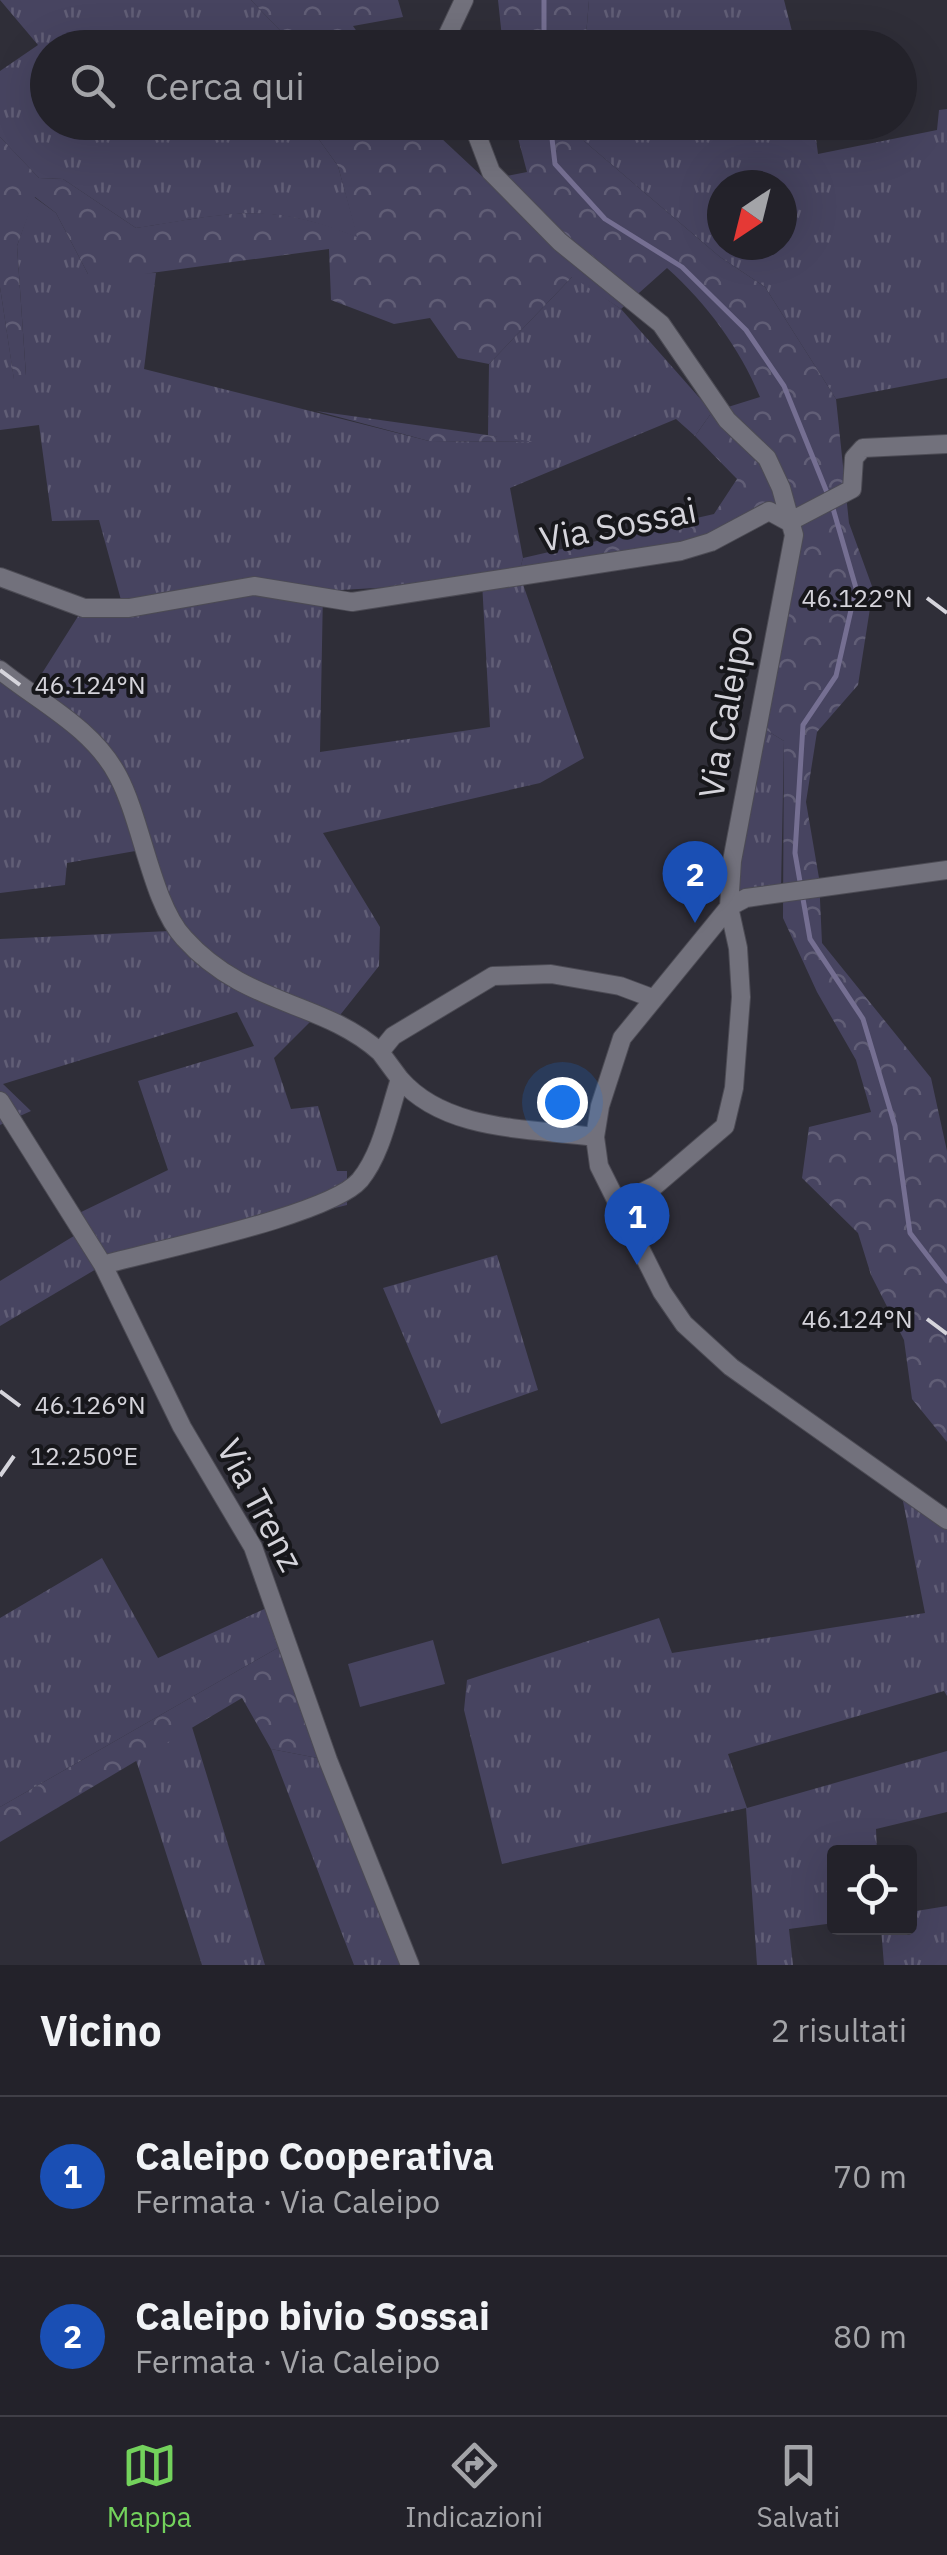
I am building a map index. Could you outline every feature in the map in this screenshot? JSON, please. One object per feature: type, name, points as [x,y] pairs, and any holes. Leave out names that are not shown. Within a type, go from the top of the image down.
[{"type":"street","points":[[450,30],[464,0]]},
{"type":"street","points":[[479,140],[491,172],[560,242],[661,324],[727,420],[757,446],[774,469],[797,518],[844,494],[854,484],[854,458],[863,448],[947,444]]},
{"type":"street","name":"Via Sossai","points":[[0,577],[84,608],[129,608],[254,586],[352,602],[681,551],[711,542],[770,512],[797,518]]},
{"type":"street","name":"Via Caleipo","points":[[618,1205],[656,1184],[725,1126],[734,1088],[741,997],[738,948],[729,906],[732,861],[797,518]]},
{"type":"street","points":[[0,670],[81,730],[112,766],[172,922],[190,945],[244,987],[333,1024],[380,1052],[400,1079],[429,1105],[456,1117],[596,1137]]},
{"type":"street","points":[[947,870],[746,898],[729,906],[622,1038],[596,1137],[599,1166],[684,1324],[731,1367],[947,1520]]},
{"type":"street","points":[[380,1052],[393,1036],[493,976],[551,974],[620,986],[652,998]]},
{"type":"street","points":[[103,1265],[306,1209],[347,1192],[372,1161],[400,1079]]},
{"type":"street","name":"Via Trenz","points":[[0,1101],[103,1265],[182,1426],[253,1547],[328,1760],[410,1965]]},
{"type":"green space","points":[[0,0],[251,0],[280,30],[30,30],[30,36]]},
{"type":"green space","points":[[251,0],[398,0],[403,17],[353,26],[356,30],[280,30]]},
{"type":"green space","points":[[498,0],[589,0],[586,30],[501,30]]},
{"type":"green space","points":[[589,0],[784,0],[792,30],[586,30]]},
{"type":"green space","points":[[30,50],[30,140],[319,140],[338,166],[358,238],[273,214],[223,215],[136,228],[63,179],[39,178],[0,137],[0,71]]},
{"type":"green space","points":[[947,109],[947,378],[836,399],[765,287],[724,260],[797,260],[797,170],[707,170],[707,246],[583,140],[816,140],[818,154],[887,140],[917,140],[917,134],[937,130],[939,110]]},
{"type":"green space","points":[[0,137],[39,178],[63,179],[136,228],[248,213],[298,218],[357,237],[338,166],[319,140],[443,140],[486,180],[527,172],[519,140],[583,140],[707,246],[707,260],[724,260],[765,287],[836,399],[849,523],[873,589],[858,685],[817,732],[806,802],[819,878],[822,943],[931,1078],[947,1151],[947,1442],[912,1399],[904,1340],[871,1275],[858,1233],[802,1178],[809,1127],[871,1112],[856,1060],[817,992],[783,918],[784,741],[761,727],[794,546],[785,523],[765,506],[721,533],[685,544],[519,573],[523,558],[714,514],[737,479],[695,436],[712,412],[760,397],[732,344],[695,296],[667,268],[621,309],[572,277],[489,364],[458,358],[430,318],[394,324],[331,300],[329,249],[129,276],[88,274],[56,213],[35,197],[17,246],[26,376],[14,380],[0,287]]},
{"type":"green space","points":[[34,197],[56,213],[88,274],[156,273],[144,369],[429,441],[523,442],[488,435],[489,364],[573,276],[621,309],[712,412],[695,436],[676,419],[510,488],[523,558],[519,573],[584,758],[540,783],[323,833],[380,927],[379,966],[333,1024],[317,1015],[274,1058],[291,1109],[318,1106],[337,1171],[347,1171],[347,1205],[103,1265],[0,1326],[0,1281],[82,1231],[77,1214],[168,1170],[138,1081],[254,1046],[237,1012],[3,1084],[31,1111],[0,1125],[0,939],[169,931],[141,850],[67,863],[65,885],[0,893],[0,659],[34,686],[87,602],[121,600],[99,520],[52,521],[39,425],[0,430],[0,287],[14,379],[26,375],[17,246]],"holes":[[[482,582],[490,727],[320,752],[323,591]]]},
{"type":"green space","points":[[316,411],[536,442],[429,441]]},
{"type":"green space","points":[[761,727],[784,741],[781,889],[734,897]]},
{"type":"green space","points":[[497,1255],[538,1390],[441,1424],[383,1288]]},
{"type":"green space","points":[[901,1491],[947,1524],[947,1696],[944,1691],[728,1754],[747,1808],[947,1751],[947,1812],[876,1829],[877,1845],[827,1845],[827,1924],[789,1929],[793,1965],[757,1965],[746,1808],[502,1864],[464,1710],[467,1680],[659,1618],[672,1653],[925,1613]]},
{"type":"green space","points":[[102,1558],[158,1658],[275,1604],[288,1642],[0,1807],[0,1618]]},
{"type":"green space","points":[[433,1640],[445,1684],[360,1707],[348,1664]]},
{"type":"green space","points":[[288,1642],[328,1760],[271,1749],[242,1698],[0,1842],[0,1807]]},
{"type":"green space","points":[[192,1727],[265,1965],[202,1965],[136,1760]]},
{"type":"green space","points":[[271,1749],[328,1760],[410,1965],[354,1965]]},
{"type":"green space","points":[[947,1906],[947,1965],[884,1965],[882,1935],[917,1935],[917,1911]]},
{"type":"waterway","points":[[544,0],[544,30]]},
{"type":"waterway","points":[[552,140],[555,164],[605,219],[682,267],[746,330],[784,386],[828,495]]},
{"type":"waterway","points":[[832,505],[856,588],[836,676],[803,725],[795,853],[810,939],[863,1019],[895,1126],[910,1233],[947,1281]]},
{"type":"place","name":"Caleipo bivio Sossai","points":[[695,923]]},
{"type":"place","name":"Caleipo Cooperativa","points":[[637,1265]]}]
